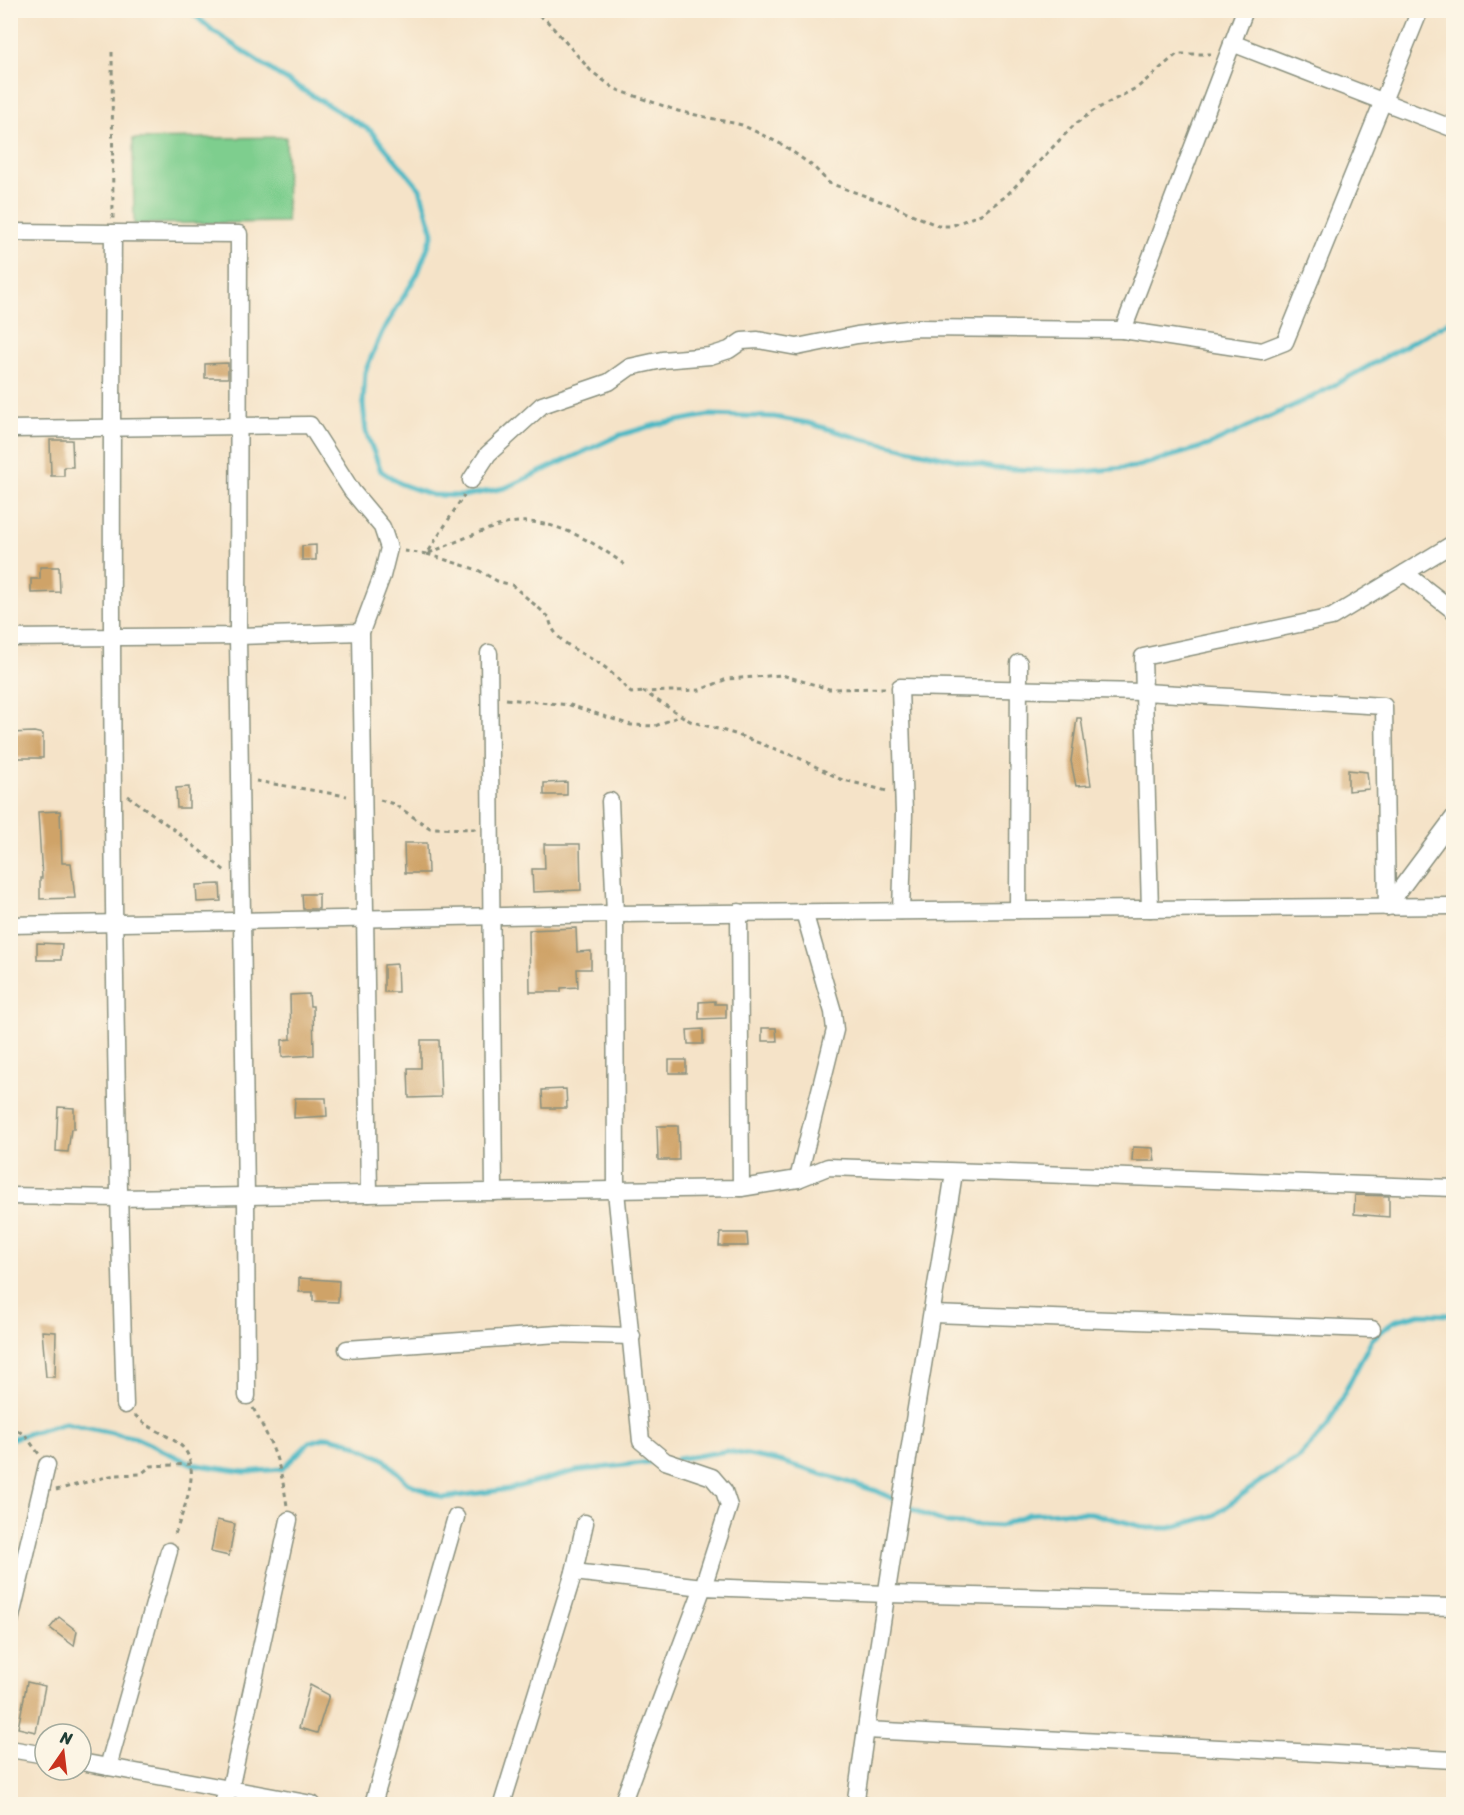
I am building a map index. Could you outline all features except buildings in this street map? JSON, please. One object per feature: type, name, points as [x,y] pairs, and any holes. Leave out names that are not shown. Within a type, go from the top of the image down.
[{"type":"street","points":[[1123,330],[1245,10]]},
{"type":"street","points":[[471,480],[488,454],[542,405],[609,382],[630,367],[662,360],[710,356],[729,350],[742,341],[750,340],[797,347],[857,335],[916,328],[1123,330],[1262,351],[1285,342],[1385,102],[1420,10]]},
{"type":"street","points":[[1232,43],[1454,129]]},
{"type":"street","points":[[10,232],[239,234],[238,636],[247,1396]]},
{"type":"street","points":[[113,232],[110,637],[118,1198],[126,1405]]},
{"type":"street","points":[[10,429],[310,425],[352,491],[382,527],[389,548],[382,576],[361,632],[369,1194]]},
{"type":"street","points":[[1150,909],[1143,657],[1332,617],[1454,543]]},
{"type":"street","points":[[1405,573],[1454,611]]},
{"type":"street","points":[[10,638],[238,636],[361,632]]},
{"type":"street","points":[[489,652],[494,1192]]},
{"type":"street","points":[[1018,910],[1019,663]]},
{"type":"street","points":[[901,911],[904,813],[900,687],[1144,692],[1384,706],[1387,907]]},
{"type":"street","points":[[610,801],[615,914],[616,1191],[632,1336],[640,1441],[665,1461],[712,1477],[724,1491],[729,1506],[703,1587],[622,1804]]},
{"type":"street","points":[[1387,907],[1454,817]]},
{"type":"street","points":[[10,925],[739,912],[1454,906]]},
{"type":"street","points":[[739,912],[741,1188]]},
{"type":"street","points":[[798,1179],[835,1030],[833,1012],[804,912]]},
{"type":"street","points":[[10,1196],[118,1198],[741,1188],[798,1179],[828,1167],[1454,1188]]},
{"type":"street","points":[[862,1804],[856,1798],[903,1476],[954,1173]]},
{"type":"street","points":[[932,1314],[1372,1329]]},
{"type":"street","points":[[347,1349],[558,1334],[632,1336]]},
{"type":"street","points":[[10,1620],[47,1465]]},
{"type":"street","points":[[373,1804],[456,1517]]},
{"type":"street","points":[[222,1804],[230,1789],[289,1520]]},
{"type":"street","points":[[501,1804],[574,1572],[585,1523]]},
{"type":"street","points":[[108,1767],[170,1551]]},
{"type":"street","points":[[574,1572],[703,1587],[886,1594],[1454,1607]]},
{"type":"street","points":[[866,1730],[1454,1760]]},
{"type":"street","points":[[10,1749],[33,1753]]},
{"type":"street","points":[[93,1764],[312,1804]]},
{"type":"path","points":[[532,10],[547,21],[591,71],[615,89],[678,111],[742,125],[783,145],[814,167],[829,183],[849,192],[894,206],[938,226],[951,226],[981,214],[1006,196],[1074,125],[1093,111],[1138,87],[1177,54],[1211,54],[1232,43]]},
{"type":"path","points":[[643,10],[666,10]]},
{"type":"path","points":[[112,52],[113,232]]},
{"type":"path","points":[[427,554],[457,507]]},
{"type":"path","points":[[427,554],[511,523],[535,522],[557,528],[606,550],[625,565]]},
{"type":"path","points":[[389,548],[427,554],[478,570],[497,581],[512,585],[549,617],[551,629],[565,643],[604,667],[631,693],[700,690],[728,679],[782,675],[829,689],[900,687]]},
{"type":"path","points":[[644,692],[690,721],[735,734],[799,758],[840,779],[888,791],[904,813]]},
{"type":"path","points":[[490,698],[570,705],[631,725],[655,726],[681,716]]},
{"type":"path","points":[[239,777],[338,796],[363,795],[394,804],[430,828],[490,830]]},
{"type":"path","points":[[112,785],[173,829],[240,884]]},
{"type":"path","points":[[247,1396],[274,1447],[282,1469],[289,1520]]},
{"type":"path","points":[[126,1405],[139,1419],[187,1451],[192,1464],[191,1480],[170,1551]]},
{"type":"path","points":[[10,1426],[25,1435],[47,1465]]},
{"type":"path","points":[[40,1494],[114,1475],[141,1474],[151,1466],[192,1464]]},
{"type":"green space","points":[[286,137],[287,222],[134,224],[133,139]]},
{"type":"waterway","points":[[189,10],[213,31],[280,76],[371,131],[420,189],[433,233],[418,273],[382,332],[365,372],[363,404],[366,432],[381,471],[401,484],[432,495],[463,496],[505,488],[620,435],[655,425],[709,415],[774,417],[808,423],[862,439],[994,468],[1081,472],[1135,467],[1209,445],[1318,394],[1454,319]]},
{"type":"waterway","points":[[677,1459],[727,1451],[779,1461],[877,1491],[947,1523],[1000,1526],[1028,1514],[1062,1512],[1091,1513],[1147,1528],[1170,1528],[1215,1515],[1262,1480],[1296,1460],[1327,1427],[1372,1339],[1394,1321],[1420,1314],[1454,1315]]},
{"type":"waterway","points":[[10,1439],[65,1423],[136,1438],[192,1464],[244,1472],[282,1469],[310,1442],[327,1437],[347,1441],[384,1459],[408,1483],[443,1498],[509,1489],[576,1471],[658,1461]]}]
